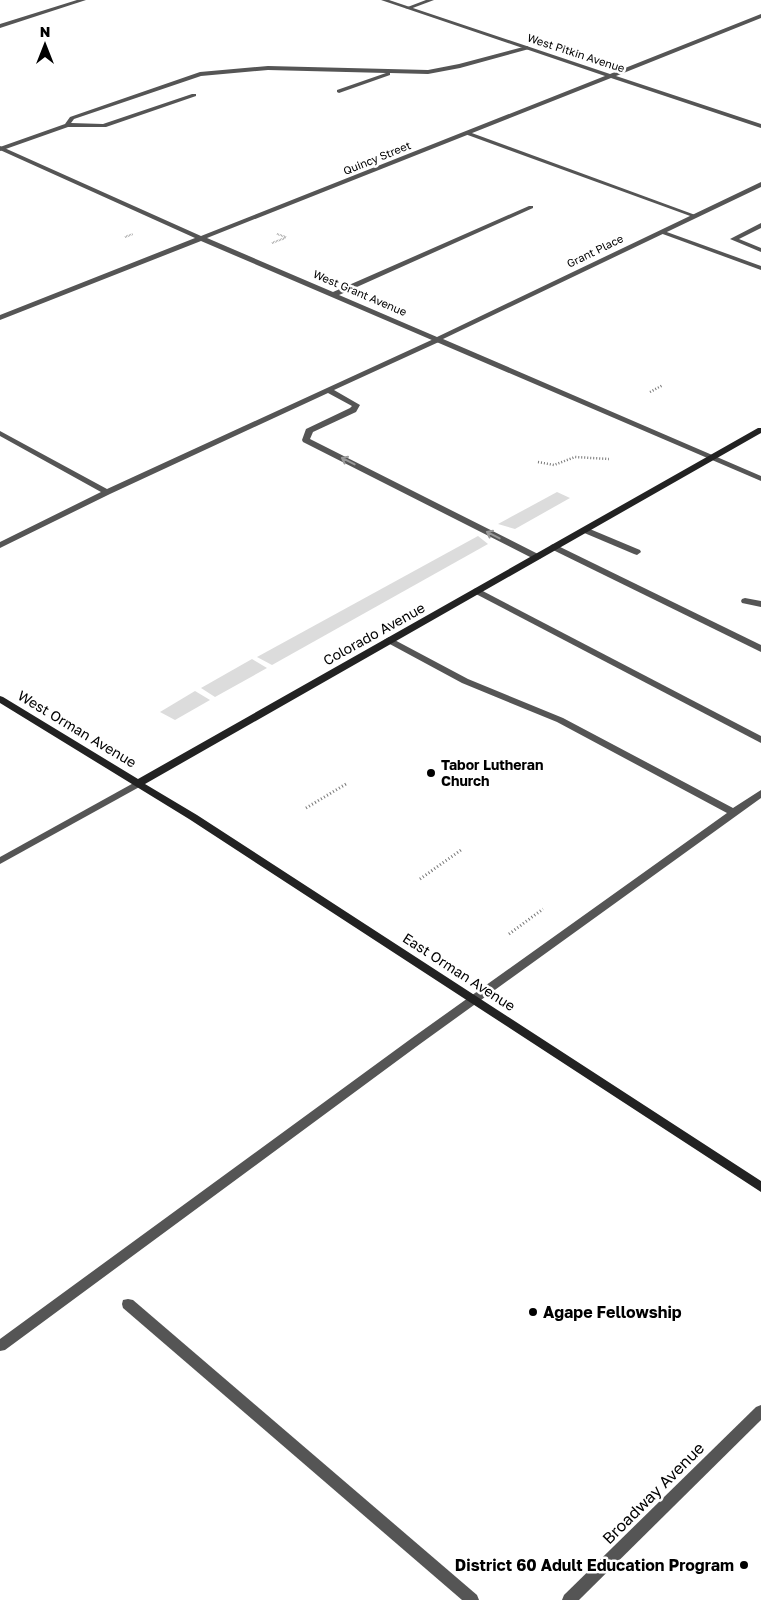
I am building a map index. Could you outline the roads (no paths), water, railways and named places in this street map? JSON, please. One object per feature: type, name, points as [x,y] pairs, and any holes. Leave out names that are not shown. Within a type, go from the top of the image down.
[{"type":"street","name":"West Pitkin Avenue","points":[[384,0],[761,126]]},
{"type":"street","points":[[408,8],[431,0]]},
{"type":"street","points":[[0,26],[78,1]]},
{"type":"street","name":"Quincy Street","points":[[0,318],[761,16]]},
{"type":"street","points":[[67,125],[72,118],[200,74],[276,68],[428,72],[454,68],[527,48]]},
{"type":"street","points":[[339,92],[394,72]]},
{"type":"street","points":[[0,154],[3,150],[67,125],[104,126],[194,95]]},
{"type":"street","points":[[467,133],[695,216]]},
{"type":"street","name":"West Grant Avenue","points":[[3,150],[201,238],[335,294],[761,480]]},
{"type":"street","name":"Grant Place","points":[[0,545],[107,492],[438,339],[761,184]]},
{"type":"street","points":[[335,294],[531,207]]},
{"type":"street","points":[[761,225],[733,239],[761,250]]},
{"type":"street","points":[[662,232],[761,268]]},
{"type":"street","points":[[329,390],[356,405],[353,410],[309,431],[306,440],[537,557]]},
{"type":"street","name":"Colorado Avenue","points":[[0,861],[761,430]]},
{"type":"street","points":[[0,433],[107,492]]},
{"type":"street","points":[[585,530],[637,552]]},
{"type":"street","points":[[554,547],[761,649]]},
{"type":"street","points":[[477,591],[761,740]]},
{"type":"street","points":[[745,601],[761,604]]},
{"type":"street","points":[[389,640],[465,681],[560,720],[733,812]]},
{"type":"street","name":"West Orman Avenue","points":[[0,699],[139,783]]},
{"type":"street","name":"East Orman Avenue","points":[[139,783],[761,1187]]},
{"type":"street","points":[[0,1346],[761,793]]},
{"type":"street","points":[[128,1304],[472,1600]]},
{"type":"street","name":"Broadway Avenue","points":[[569,1600],[761,1411]]},
{"type":"place","name":"Tabor Lutheran Church","points":[[431,773]]},
{"type":"place","name":"Agape Fellowship","points":[[533,1312]]},
{"type":"place","name":"District 60 Adult Education Program","points":[[744,1565]]}]
